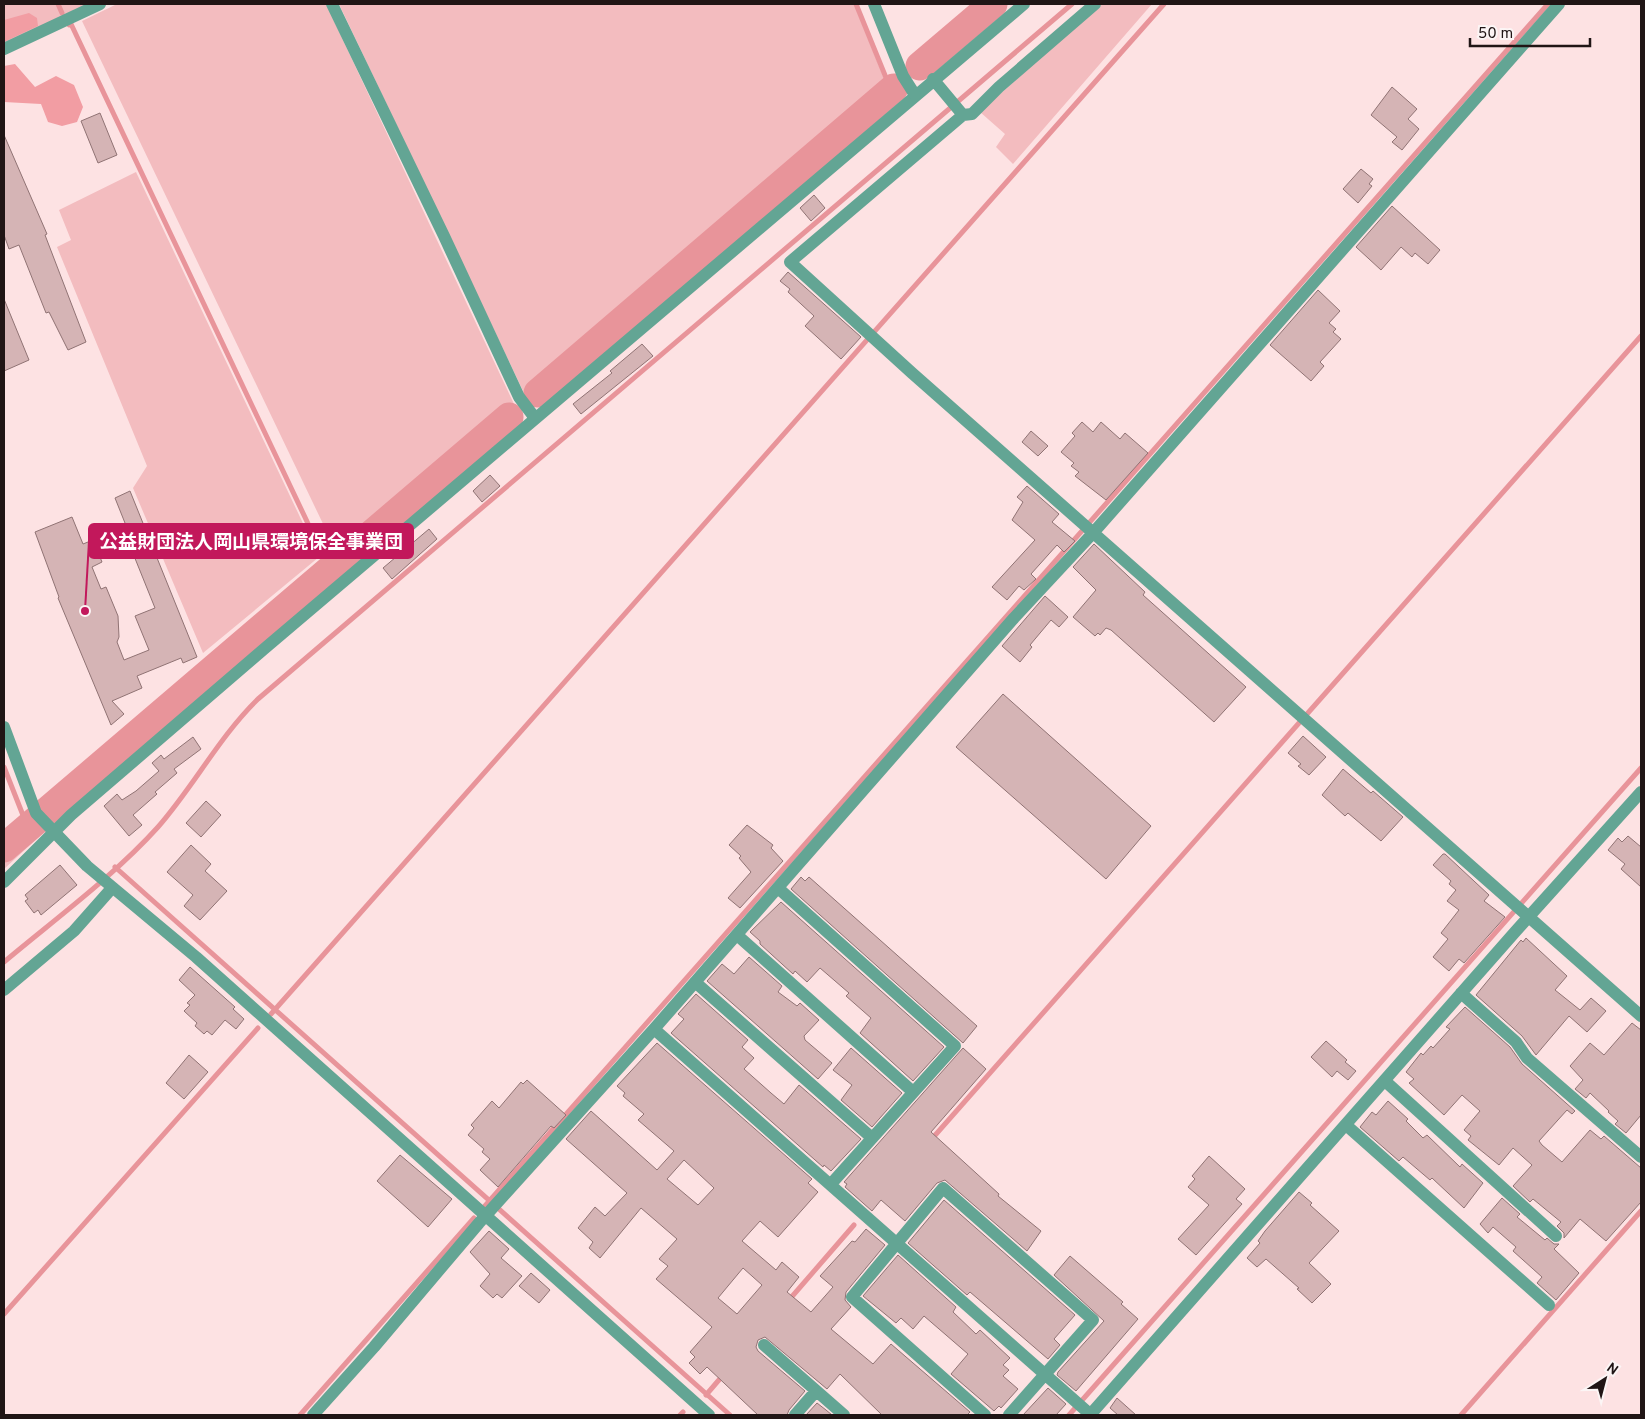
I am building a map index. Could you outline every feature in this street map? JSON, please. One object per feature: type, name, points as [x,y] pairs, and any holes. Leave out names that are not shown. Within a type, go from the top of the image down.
[{"type":"street","points":[[4,49],[100,4]]},
{"type":"street","points":[[332,4],[519,396],[535,418]]},
{"type":"street","points":[[874,4],[903,76],[915,95]]},
{"type":"street","points":[[4,882],[50,828],[78,808],[933,79],[1024,4]]},
{"type":"street","points":[[933,79],[961,113],[972,114],[999,87],[1095,4]]},
{"type":"street","points":[[313,1415],[1014,618],[1088,528],[1559,4]]},
{"type":"street","points":[[961,113],[790,262],[871,336],[1641,1016]]},
{"type":"street","points":[[4,727],[36,813],[105,882],[196,957],[492,1211],[709,1415]]},
{"type":"street","points":[[654,1029],[898,1242],[1090,1415],[1461,993],[1641,792]]},
{"type":"street","points":[[4,990],[74,931],[105,882]]},
{"type":"street","points":[[778,888],[955,1046],[912,1091],[831,1184]]},
{"type":"street","points":[[737,935],[912,1091]]},
{"type":"street","points":[[695,982],[871,1137]]},
{"type":"street","points":[[1461,993],[1516,1042],[1527,1058],[1641,1157]]},
{"type":"street","points":[[1384,1081],[1556,1236]]},
{"type":"street","points":[[1346,1125],[1549,1305]]},
{"type":"street","points":[[985,1415],[852,1297],[943,1188],[1093,1320],[1009,1415]]},
{"type":"street","points":[[764,1345],[844,1415]]},
{"type":"street","points":[[796,1415],[816,1391]]},
{"type":"shaded area","points":[[4,4],[88,4],[4,43]]},
{"type":"shaded area","points":[[117,4],[326,4],[514,404],[337,553],[82,21]]},
{"type":"shaded area","points":[[339,4],[854,4],[887,86],[524,393]]},
{"type":"shaded area","points":[[1101,4],[1152,4],[1013,164],[996,147],[1005,134],[980,112]]},
{"type":"shaded area","points":[[29,13],[37,18],[38,26],[4,42],[4,20]]},
{"type":"shaded area","points":[[15,64],[35,87],[56,76],[74,85],[83,107],[77,122],[62,126],[48,122],[41,104],[4,102],[4,66]]},
{"type":"shaded area","points":[[136,172],[319,557],[203,653],[133,488],[147,466],[57,247],[71,240],[59,210]]},
{"type":"shaded area","points":[[35,832],[40,836],[4,869],[4,859]]},
{"type":"building","points":[[1392,87],[1417,109],[1408,119],[1419,129],[1402,150],[1392,142],[1397,137],[1371,115]]},
{"type":"building","points":[[100,113],[117,155],[98,163],[81,121]]},
{"type":"building","points":[[4,135],[47,234],[45,235],[86,342],[68,350],[49,312],[46,313],[19,245],[9,249],[4,235]]},
{"type":"building","points":[[1361,169],[1373,179],[1369,184],[1372,186],[1358,203],[1343,189]]},
{"type":"building","points":[[814,195],[825,208],[811,221],[800,208]]},
{"type":"building","points":[[1392,206],[1440,250],[1428,264],[1415,253],[1412,257],[1401,247],[1381,270],[1356,247]]},
{"type":"building","points":[[788,272],[861,337],[841,359],[805,326],[814,316],[788,292],[790,289],[780,281]]},
{"type":"building","points":[[1318,290],[1340,311],[1329,323],[1336,329],[1333,332],[1341,339],[1320,362],[1324,366],[1311,381],[1270,345]]},
{"type":"building","points":[[4,299],[29,360],[4,371]]},
{"type":"building","points":[[642,344],[653,356],[581,414],[573,404],[612,373],[610,371]]},
{"type":"building","points":[[1082,422],[1093,432],[1101,422],[1120,439],[1125,433],[1148,453],[1106,500],[1075,476],[1079,472],[1071,466],[1074,463],[1061,452],[1075,436],[1072,433]]},
{"type":"building","points":[[1031,431],[1048,446],[1038,456],[1022,442]]},
{"type":"building","points":[[490,475],[500,486],[482,502],[473,491]]},
{"type":"building","points":[[1027,486],[1059,514],[1052,522],[1075,541],[1064,552],[1057,545],[1031,574],[1036,579],[1024,590],[1019,586],[1007,600],[992,587],[1035,540],[1012,520],[1023,502],[1017,497]]},
{"type":"building","points":[[130,491],[197,657],[183,663],[181,658],[137,676],[142,688],[112,701],[124,714],[111,725],[58,598],[35,532],[72,517],[83,544],[93,540],[102,562],[92,567],[101,589],[106,587],[118,616],[119,637],[117,642],[124,660],[149,650],[135,616],[155,608],[128,541],[127,534],[129,533],[115,498]]},
{"type":"building","points":[[429,529],[437,539],[392,579],[383,568]]},
{"type":"building","points":[[1094,544],[1145,592],[1143,595],[1246,687],[1214,722],[1111,630],[1106,628],[1100,635],[1098,633],[1095,636],[1073,617],[1096,590],[1073,567]]},
{"type":"building","points":[[1045,596],[1068,617],[1059,627],[1051,620],[1030,645],[1032,647],[1020,662],[1002,646]]},
{"type":"building","points":[[1003,694],[1151,826],[1106,879],[956,747]]},
{"type":"building","points":[[1303,736],[1326,757],[1309,775],[1298,766],[1301,764],[1288,753]]},
{"type":"building","points":[[193,737],[201,749],[174,769],[177,773],[133,815],[142,825],[129,836],[104,806],[117,794],[122,800],[136,791],[159,771],[152,763],[161,755],[164,759]]},
{"type":"building","points":[[1343,769],[1371,793],[1373,791],[1403,817],[1381,841],[1348,813],[1345,816],[1322,795]]},
{"type":"building","points":[[206,801],[221,815],[201,837],[186,823]]},
{"type":"building","points":[[747,825],[773,845],[771,848],[783,861],[740,908],[728,898],[751,872],[739,858],[741,856],[729,845]]},
{"type":"building","points":[[1628,836],[1641,847],[1641,887],[1621,869],[1625,864],[1608,850],[1618,838],[1622,842]]},
{"type":"building","points":[[191,845],[211,864],[205,871],[227,891],[200,920],[184,906],[193,895],[167,872]]},
{"type":"building","points":[[1443,854],[1489,895],[1484,901],[1505,917],[1464,963],[1459,959],[1449,971],[1433,957],[1448,939],[1441,933],[1459,910],[1447,901],[1456,890],[1449,884],[1451,881],[1433,865]]},
{"type":"building","points":[[60,865],[77,885],[41,915],[38,910],[34,913],[25,901],[28,899],[25,895]]},
{"type":"building","points":[[801,877],[805,881],[809,877],[977,1026],[963,1043],[791,889]]},
{"type":"building","points":[[781,902],[944,1047],[913,1081],[860,1033],[871,1018],[846,996],[849,993],[820,968],[807,982],[795,971],[793,974],[760,944],[760,941],[750,932]]},
{"type":"building","points":[[1526,938],[1567,976],[1555,990],[1580,1010],[1591,998],[1606,1011],[1587,1032],[1569,1016],[1536,1055],[1522,1036],[1476,995],[1521,940],[1523,942]]},
{"type":"building","points":[[749,957],[782,986],[778,992],[797,1006],[800,1003],[819,1020],[804,1036],[805,1040],[832,1063],[818,1079],[707,981],[722,964],[734,974]]},
{"type":"building","points":[[190,967],[235,1007],[233,1009],[244,1019],[236,1029],[225,1020],[212,1035],[207,1031],[204,1034],[195,1026],[197,1023],[184,1011],[190,1005],[187,1003],[195,995],[179,980]]},
{"type":"building","points":[[696,994],[748,1040],[742,1047],[754,1058],[744,1069],[771,1093],[784,1104],[799,1085],[861,1139],[831,1171],[824,1165],[823,1167],[671,1033],[684,1019],[678,1014]]},
{"type":"building","points":[[1465,1007],[1510,1047],[1522,1064],[1575,1111],[1572,1114],[1567,1110],[1539,1141],[1542,1145],[1562,1162],[1590,1130],[1601,1139],[1604,1136],[1641,1168],[1641,1202],[1606,1241],[1580,1219],[1564,1238],[1564,1233],[1557,1226],[1561,1222],[1533,1199],[1530,1202],[1513,1186],[1532,1165],[1513,1148],[1499,1165],[1468,1140],[1471,1136],[1464,1130],[1480,1111],[1462,1095],[1444,1115],[1409,1083],[1414,1079],[1406,1072],[1421,1053],[1423,1055],[1431,1046],[1433,1048],[1450,1029],[1446,1027]]},
{"type":"building","points":[[1632,1023],[1641,1030],[1641,1115],[1626,1133],[1615,1124],[1618,1121],[1590,1093],[1586,1098],[1575,1089],[1583,1080],[1570,1066],[1590,1043],[1604,1055]]},
{"type":"building","points":[[1326,1041],[1356,1071],[1348,1080],[1337,1071],[1332,1077],[1311,1057]]},
{"type":"building","points":[[657,1043],[812,1179],[808,1183],[818,1192],[778,1237],[760,1221],[742,1241],[776,1270],[782,1262],[799,1277],[787,1292],[811,1312],[833,1287],[820,1276],[852,1241],[855,1242],[866,1229],[885,1245],[846,1292],[845,1300],[851,1307],[831,1329],[873,1364],[891,1344],[970,1412],[967,1415],[882,1415],[840,1374],[827,1389],[765,1337],[758,1340],[756,1347],[758,1351],[805,1391],[787,1415],[758,1415],[707,1367],[700,1374],[689,1363],[695,1357],[690,1352],[712,1327],[656,1279],[668,1266],[659,1259],[677,1239],[641,1208],[600,1258],[589,1248],[593,1242],[578,1228],[595,1207],[605,1216],[627,1193],[566,1139],[591,1111],[657,1170],[674,1151],[638,1120],[644,1114],[623,1096],[625,1093],[617,1086]],"holes":[[[684,1160],[714,1188],[698,1205],[667,1179]],[[743,1268],[762,1285],[737,1314],[718,1298]]]},
{"type":"building","points":[[851,1048],[902,1093],[872,1127],[841,1100],[852,1085],[833,1070]]},
{"type":"building","points":[[963,1048],[986,1069],[931,1132],[999,1194],[998,1196],[1041,1231],[1027,1251],[945,1180],[937,1183],[905,1221],[881,1200],[872,1211],[845,1187],[847,1184],[844,1182]]},
{"type":"building","points":[[189,1055],[208,1072],[184,1099],[166,1083]]},
{"type":"building","points":[[527,1080],[566,1115],[554,1128],[551,1126],[498,1187],[480,1170],[490,1159],[482,1152],[484,1149],[468,1135],[474,1128],[471,1125],[492,1101],[499,1108],[521,1082],[523,1084]]},
{"type":"building","points":[[1388,1101],[1408,1119],[1406,1121],[1423,1138],[1427,1135],[1460,1167],[1462,1164],[1483,1183],[1464,1208],[1432,1178],[1430,1180],[1403,1157],[1399,1161],[1360,1127],[1372,1112],[1376,1115]]},
{"type":"building","points":[[400,1155],[452,1199],[428,1227],[377,1181]]},
{"type":"building","points":[[1209,1156],[1245,1189],[1236,1199],[1242,1204],[1196,1255],[1178,1239],[1209,1205],[1188,1187],[1195,1179],[1192,1176]]},
{"type":"building","points":[[1299,1192],[1312,1203],[1310,1205],[1339,1231],[1309,1263],[1331,1284],[1312,1303],[1297,1289],[1299,1288],[1266,1259],[1257,1267],[1247,1258],[1260,1243],[1258,1241],[1265,1231]]},
{"type":"building","points":[[1502,1198],[1520,1214],[1517,1217],[1545,1240],[1547,1238],[1554,1244],[1559,1244],[1554,1249],[1579,1273],[1556,1300],[1537,1283],[1542,1277],[1513,1251],[1516,1247],[1493,1227],[1488,1233],[1480,1224]]},
{"type":"building","points":[[944,1200],[1075,1315],[1054,1339],[1060,1345],[1048,1359],[970,1292],[967,1295],[908,1243]]},
{"type":"building","points":[[489,1231],[509,1249],[501,1258],[522,1276],[502,1298],[497,1294],[493,1298],[480,1286],[490,1274],[470,1252]]},
{"type":"building","points":[[898,1255],[956,1307],[953,1312],[976,1334],[980,1330],[1010,1358],[1003,1365],[1009,1370],[1003,1376],[1018,1389],[1001,1408],[999,1406],[994,1411],[951,1374],[968,1354],[924,1316],[913,1329],[901,1318],[896,1323],[863,1296]]},
{"type":"building","points":[[1070,1256],[1123,1302],[1121,1304],[1138,1319],[1076,1391],[1057,1375],[1058,1372],[1104,1321],[1054,1275]]},
{"type":"building","points":[[531,1273],[550,1290],[539,1303],[519,1286]]},
{"type":"building","points":[[1048,1388],[1066,1404],[1056,1415],[1023,1415]]},
{"type":"building","points":[[1117,1398],[1136,1415],[1118,1415],[1110,1408]]},
{"type":"building","points":[[817,1403],[826,1410],[832,1415],[806,1415]]},
{"type":"waterway","points":[[58,4],[62,13]]},
{"type":"waterway","points":[[856,4],[891,90]]},
{"type":"waterway","points":[[920,66],[993,4]]},
{"type":"waterway","points":[[4,962],[104,880],[141,845],[171,811],[231,729],[258,699],[1072,4]]},
{"type":"waterway","points":[[271,1014],[1164,4]]},
{"type":"waterway","points":[[484,1207],[1548,4]]},
{"type":"waterway","points":[[69,25],[71,24],[330,570]]},
{"type":"waterway","points":[[538,393],[894,88]]},
{"type":"waterway","points":[[1307,714],[1641,336]]},
{"type":"waterway","points":[[4,848],[509,417]]},
{"type":"waterway","points":[[930,1141],[1299,723]]},
{"type":"waterway","points":[[4,767],[28,828]]},
{"type":"waterway","points":[[1069,1415],[1641,768]]},
{"type":"waterway","points":[[115,867],[730,1415]]},
{"type":"waterway","points":[[4,1314],[258,1028]]},
{"type":"waterway","points":[[1461,1415],[1641,1211]]},
{"type":"waterway","points":[[300,1415],[474,1218]]},
{"type":"waterway","points":[[789,1300],[854,1225]]},
{"type":"waterway","points":[[706,1395],[724,1374]]},
{"type":"waterway","points":[[680,1415],[683,1412]]},
{"type":"place","name":"公益財団法人岡山県環境保全事業団","points":[[85,611]]}]
